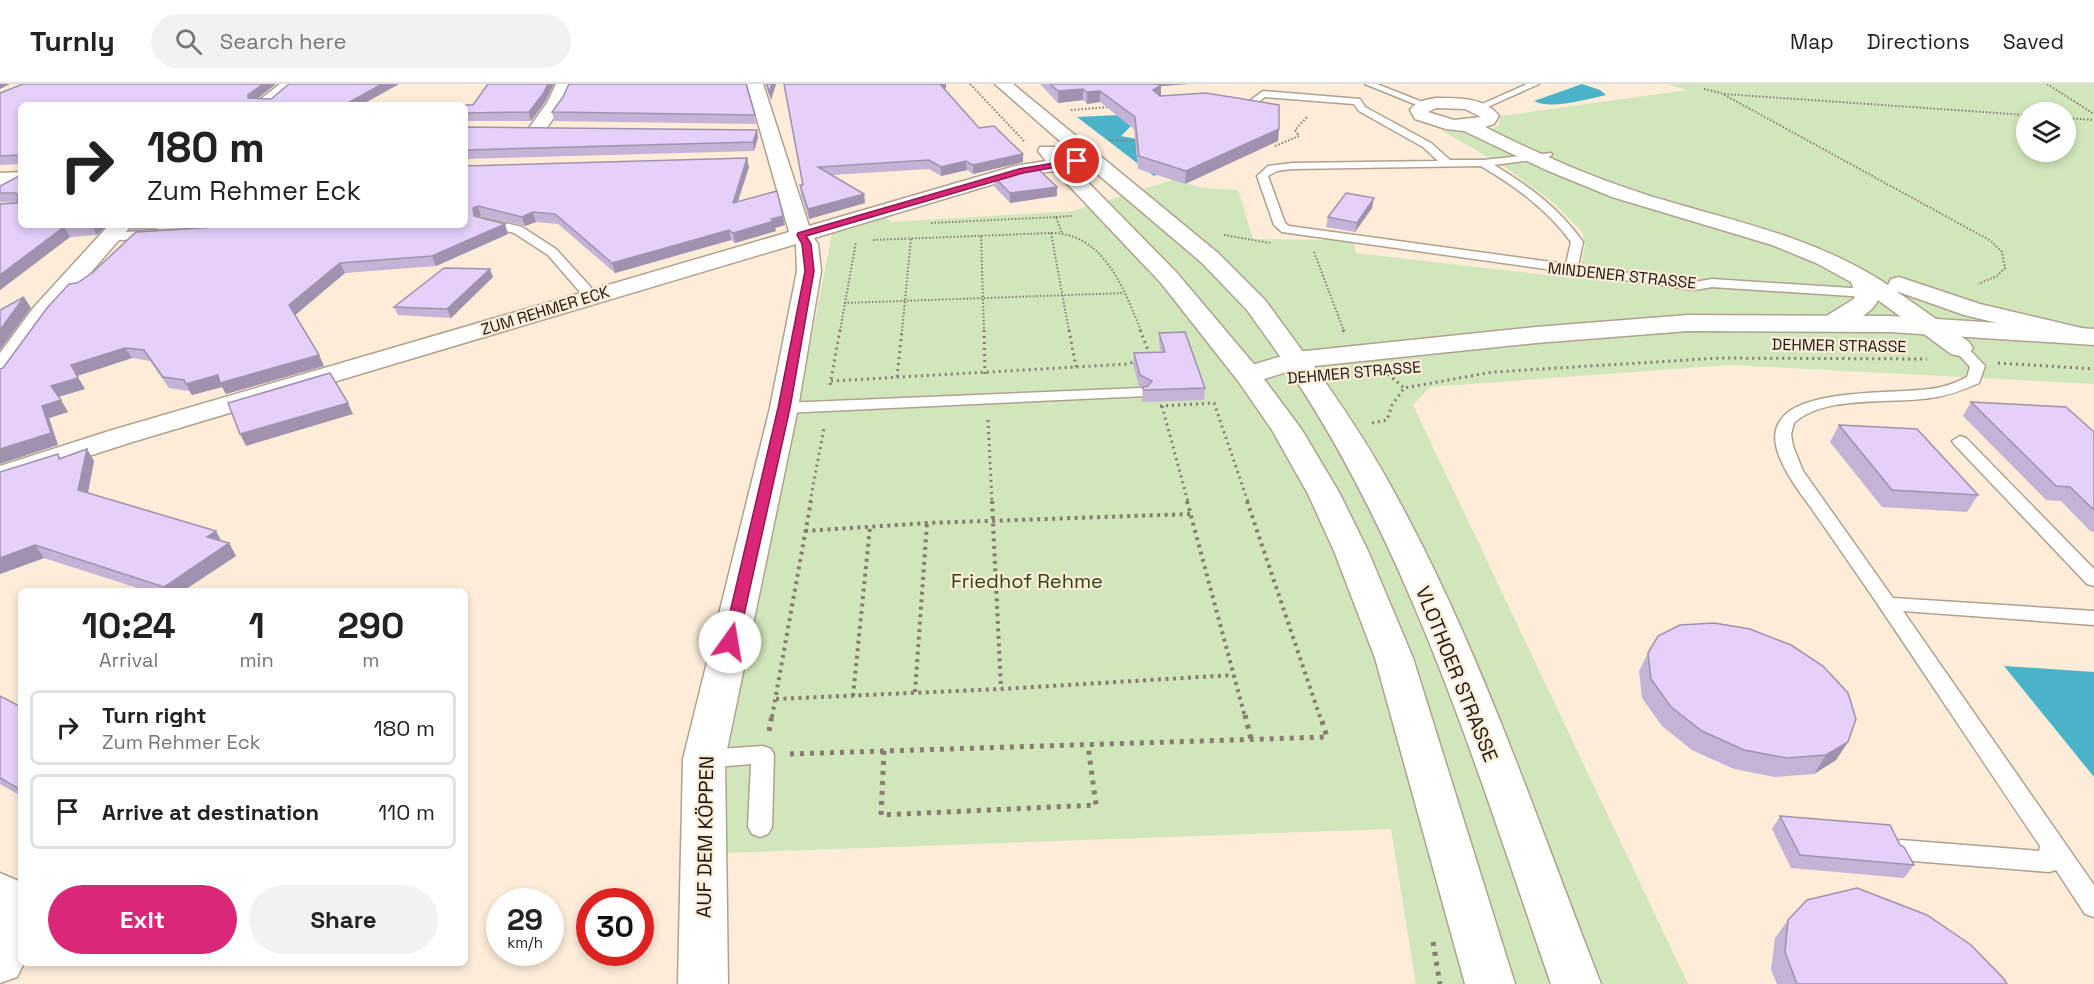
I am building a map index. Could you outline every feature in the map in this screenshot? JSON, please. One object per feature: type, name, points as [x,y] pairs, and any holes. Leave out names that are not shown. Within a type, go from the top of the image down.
[{"type":"street","points":[[266,102],[290,84]]},
{"type":"street","points":[[538,128],[555,105],[564,84]]},
{"type":"street","name":"AUF DEM KÖPPEN","points":[[703,984],[704,759],[784,408],[809,271],[804,240],[777,159],[762,131],[755,84]]},
{"type":"street","points":[[985,84],[1012,114]]},
{"type":"street","points":[[1003,84],[1100,149],[1256,304],[1302,369]]},
{"type":"street","points":[[1425,105],[1419,110],[1426,118],[1448,124],[1475,119],[1579,178],[1640,199],[1790,244],[1826,259],[1866,287],[1953,340]]},
{"type":"street","points":[[518,128],[561,129]]},
{"type":"street","points":[[1032,136],[1053,164],[1169,278],[1248,375],[1287,430],[1324,494],[1351,551],[1394,658],[1490,984]]},
{"type":"street","name":"ZUM REHMER ECK","points":[[0,476],[119,437],[591,296],[804,240],[851,231],[1100,149]]},
{"type":"street","points":[[1540,156],[1654,193],[1817,240],[1856,258],[1899,284],[1933,309],[1953,340]]},
{"type":"street","points":[[754,159],[777,159]]},
{"type":"street","points":[[0,178],[18,178]]},
{"type":"street","points":[[0,371],[43,312],[115,231]]},
{"type":"street","points":[[1899,284],[1973,310],[2090,343]]},
{"type":"street","points":[[1832,323],[1865,303],[1866,287]]},
{"type":"street","name":"DEHMER STRASSE","points":[[1248,375],[1374,361],[1536,335],[1688,323],[1832,323],[1953,340]]},
{"type":"street","name":"DEHMER STRASSE","points":[[1374,361],[1712,345],[1852,345],[1953,340],[2090,343]]},
{"type":"street","name":"VLOTHOER STRASSE","points":[[1302,369],[1382,499],[1437,620],[1576,984]]},
{"type":"street","points":[[0,893],[18,907]]},
{"type":"street","points":[[0,961],[18,928]]},
{"type":"lane","points":[[1369,84],[1425,105]]},
{"type":"lane","points":[[1475,119],[1535,84]]},
{"type":"lane","points":[[1221,100],[1249,106],[1263,94],[1357,101],[1362,109],[1427,146],[1448,164]]},
{"type":"lane","points":[[1274,167],[1483,163],[1540,156]]},
{"type":"lane","points":[[1483,163],[1546,204],[1564,223],[1577,242],[1571,270]]},
{"type":"lane","name":"MINDENER STRASSE","points":[[1274,167],[1262,176],[1282,228],[1695,286],[1712,283],[1866,287]]},
{"type":"lane","points":[[483,221],[518,231],[552,252],[591,296]]},
{"type":"lane","points":[[115,231],[167,233]]},
{"type":"lane","points":[[1953,340],[1978,366],[1978,373],[1974,380],[1963,387],[1932,394],[1820,404],[1798,412],[1783,427],[1784,444],[1790,463],[2094,906]]},
{"type":"lane","points":[[784,408],[1138,393]]},
{"type":"lane","points":[[1960,441],[2094,580]]},
{"type":"lane","points":[[1888,604],[2094,618]]},
{"type":"lane","points":[[704,759],[763,756],[760,827]]},
{"type":"lane","points":[[1901,850],[2049,862],[2052,845]]},
{"type":"path","points":[[970,84],[1053,164]]},
{"type":"path","points":[[2047,84],[2094,114]]},
{"type":"path","points":[[1704,89],[1721,93],[2016,114]]},
{"type":"path","points":[[1721,93],[1991,242],[2002,252],[2005,268]]},
{"type":"path","points":[[1072,110],[1117,106]]},
{"type":"path","points":[[1266,144],[1275,146],[1297,139],[1299,136],[1295,130],[1307,117],[1306,114]]},
{"type":"path","points":[[2076,119],[2094,120]]},
{"type":"path","points":[[1100,149],[1148,141]]},
{"type":"path","points":[[1274,167],[1270,163],[1275,146]]},
{"type":"path","points":[[928,223],[1072,216]]},
{"type":"path","points":[[1056,217],[1062,233]]},
{"type":"path","points":[[804,240],[851,231],[911,239],[1051,233],[1076,236],[1095,248],[1124,293],[1150,355]]},
{"type":"path","points":[[851,231],[844,303],[828,407],[776,699],[763,756],[884,750],[1088,746],[1327,737],[1214,403],[1140,406],[1128,364]]},
{"type":"path","points":[[1051,233],[1076,368]]},
{"type":"path","points":[[1221,235],[1259,243],[1280,244]]},
{"type":"path","points":[[981,236],[985,373],[1001,689]]},
{"type":"path","points":[[897,376],[911,239]]},
{"type":"path","points":[[1312,245],[1344,334],[1404,388]]},
{"type":"path","points":[[844,303],[1124,293]]},
{"type":"path","points":[[1339,426],[1387,420],[1392,405],[1404,388],[1493,372],[1720,358],[1819,357],[1953,340],[2094,369]]},
{"type":"path","points":[[831,381],[1076,368],[1128,364],[1139,360]]},
{"type":"path","points":[[1162,405],[1251,739]]},
{"type":"path","points":[[805,531],[1191,514]]},
{"type":"path","points":[[915,692],[927,524]]},
{"type":"path","points":[[853,696],[870,527]]},
{"type":"path","points":[[776,699],[1001,689],[1233,675]]},
{"type":"path","points":[[884,750],[881,815],[1096,805],[1088,746]]},
{"type":"green space","name":"Friedhof Rehme","points":[[1667,84],[2094,84],[2094,384],[1730,365],[1430,387],[1413,405],[1688,984],[1416,984],[1391,829],[727,853],[727,735],[798,408],[832,234],[886,218],[892,222],[1073,211],[1173,180],[1204,188],[1238,190],[1253,239],[1354,241],[1356,253],[1579,279],[1585,245],[1582,232],[1555,204],[1505,167],[1441,130],[1468,133],[1499,126],[1500,116],[1687,90]]},
{"type":"water","points":[[1582,84],[1600,90],[1606,95],[1559,104],[1534,101]]},
{"type":"water","points":[[1119,115],[1131,126],[1121,136],[1137,139],[1148,148],[1136,148],[1137,156],[1186,162],[1154,176],[1077,117]]},
{"type":"water","points":[[2004,666],[2094,672],[2094,777]]},
{"type":"building","points":[[23,84],[263,84],[248,95],[248,98],[271,99],[289,84],[382,84],[350,102],[18,102],[18,155],[0,156],[0,93]]},
{"type":"building","points":[[488,84],[548,84],[529,112],[468,113],[468,105],[473,105]]},
{"type":"building","points":[[569,84],[746,84],[755,115],[552,112]]},
{"type":"building","points":[[784,84],[940,84],[979,128],[994,126],[1023,154],[973,165],[966,161],[941,167],[929,160],[818,167],[864,194],[808,209],[800,185],[803,185]]},
{"type":"building","points":[[1050,84],[1153,84],[1162,85],[1153,90],[1160,96],[1206,93],[1279,105],[1279,129],[1186,171],[1139,156],[1135,117],[1100,91],[1087,92],[1083,89],[1058,91]]},
{"type":"building","points":[[468,127],[757,130],[753,142],[468,150]]},
{"type":"building","points":[[747,158],[733,203],[777,191],[783,216],[771,219],[774,221],[733,233],[729,230],[612,263],[555,214],[533,212],[522,217],[478,206],[473,208],[474,216],[505,224],[432,256],[340,263],[289,305],[319,355],[220,383],[218,375],[186,384],[184,380],[163,377],[144,350],[125,348],[71,365],[78,378],[51,386],[61,400],[42,406],[51,433],[0,449],[0,369],[47,308],[69,284],[77,283],[92,273],[136,232],[198,228],[468,228],[468,166]]},
{"type":"building","points":[[1036,167],[1057,187],[1010,193],[994,177],[1024,168]]},
{"type":"building","points":[[18,177],[18,196],[16,193],[0,193],[0,186]]},
{"type":"building","points":[[1346,193],[1374,198],[1357,223],[1328,217]]},
{"type":"building","points":[[18,196],[18,228],[63,228],[0,275],[0,204],[17,203]]},
{"type":"building","points":[[444,268],[490,269],[447,309],[394,307]]},
{"type":"building","points":[[24,297],[0,330],[0,310]]},
{"type":"building","points":[[1185,332],[1205,388],[1144,390],[1143,387],[1148,386],[1152,381],[1140,375],[1134,353],[1165,352],[1159,333]]},
{"type":"building","points":[[330,373],[348,403],[240,434],[228,403]]},
{"type":"building","points":[[1971,402],[2066,407],[2094,432],[2094,510],[2070,487],[2056,486]]},
{"type":"building","points":[[1839,425],[1917,429],[1978,495],[1892,490]]},
{"type":"building","points":[[87,449],[78,490],[216,531],[207,537],[229,543],[164,587],[35,545],[0,558],[0,472],[58,454],[59,459]]},
{"type":"building","points":[[1714,623],[1750,629],[1791,645],[1823,666],[1848,693],[1856,719],[1848,742],[1826,755],[1787,758],[1744,750],[1702,731],[1671,707],[1651,679],[1648,653],[1658,636],[1680,625]]},
{"type":"building","points":[[0,696],[18,705],[18,788],[0,778]]},
{"type":"building","points":[[1780,816],[1890,825],[1914,865],[1800,855]]},
{"type":"building","points":[[1857,888],[1927,915],[1971,945],[2007,984],[1797,984],[1785,952],[1788,920],[1807,900]]},
{"type":"route","points":[[730,642],[784,408],[809,271],[807,244],[801,235],[1022,170],[1077,161]]}]
